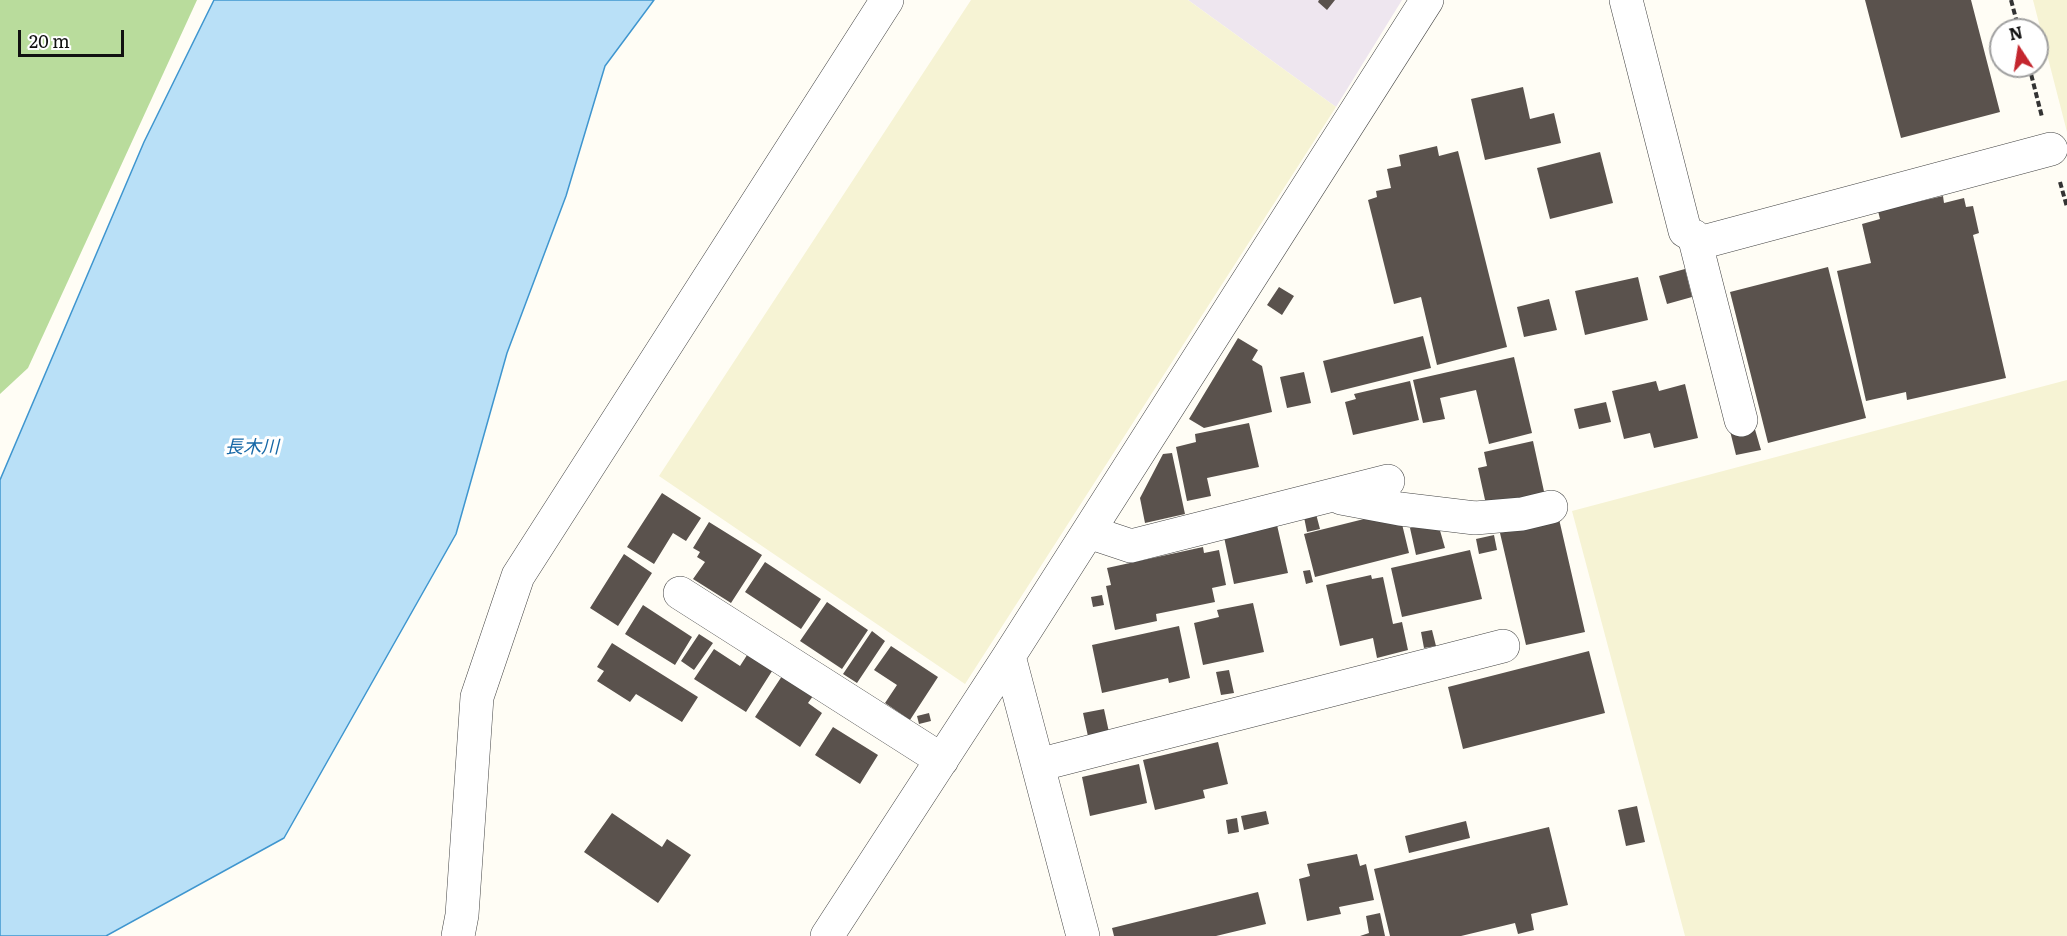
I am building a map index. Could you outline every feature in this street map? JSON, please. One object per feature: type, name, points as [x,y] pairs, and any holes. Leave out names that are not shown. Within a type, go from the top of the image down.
[{"type":"street","points":[[458,936],[462,915],[477,697],[518,576],[887,0]]},
{"type":"street","points":[[827,936],[1010,656],[1427,0]]},
{"type":"street","points":[[1626,0],[1685,231],[1703,242],[2051,149]]},
{"type":"street","points":[[1694,236],[1741,420]]},
{"type":"street","points":[[1089,532],[1131,546],[1388,481]]},
{"type":"street","points":[[1330,496],[1400,509],[1475,518],[1522,514],[1551,507]]},
{"type":"street","points":[[680,592],[942,760]]},
{"type":"street","points":[[1038,765],[1503,646]]},
{"type":"street","points":[[1010,656],[1083,936]]},
{"type":"path","points":[[2011,0],[2016,18]]},
{"type":"shaded area","points":[[971,0],[1188,0],[1336,107],[965,684],[659,476]]},
{"type":"shaded area","points":[[1188,0],[1402,0],[1336,107]]},
{"type":"shaded area","points":[[2033,0],[2067,0],[2067,132],[2049,62],[2049,18],[2038,18]]},
{"type":"shaded area","points":[[2067,380],[2067,936],[1685,936],[1572,511]]},
{"type":"green space","points":[[0,0],[197,0],[28,368],[0,394]]},
{"type":"water","name":"長木川","points":[[214,0],[654,0],[605,66],[566,196],[507,353],[456,534],[284,838],[106,936],[0,936],[0,480],[144,142]]},
{"type":"building","points":[[1319,0],[1335,0],[1327,10],[1318,2]]},
{"type":"building","points":[[1865,0],[1971,0],[1989,70],[1989,78],[1991,78],[2000,112],[1901,138]]},
{"type":"building","points":[[1523,87],[1530,119],[1554,113],[1561,143],[1485,160],[1471,99]]},
{"type":"building","points":[[1437,146],[1439,156],[1458,151],[1507,347],[1437,365],[1421,297],[1394,304],[1368,200],[1377,197],[1376,191],[1391,188],[1387,169],[1401,166],[1399,155]]},
{"type":"building","points":[[1600,152],[1613,203],[1550,219],[1537,168]]},
{"type":"building","points":[[1943,196],[1944,203],[1964,198],[1966,207],[1973,206],[1979,233],[1973,235],[2006,378],[1907,400],[1906,392],[1866,401],[1837,271],[1871,263],[1862,224],[1880,219],[1878,211]]},
{"type":"building","points":[[1828,267],[1866,418],[1768,443],[1730,292]]},
{"type":"building","points":[[1685,269],[1692,297],[1667,304],[1659,276]]},
{"type":"building","points":[[1638,277],[1648,320],[1585,335],[1575,291]]},
{"type":"building","points":[[1279,287],[1294,296],[1282,315],[1267,305]]},
{"type":"building","points":[[1549,299],[1557,330],[1524,337],[1517,307]]},
{"type":"building","points":[[1423,336],[1431,368],[1331,393],[1323,361]]},
{"type":"building","points":[[1238,338],[1258,350],[1252,360],[1262,366],[1272,412],[1204,428],[1189,419]]},
{"type":"building","points":[[1514,357],[1532,433],[1489,444],[1476,390],[1440,398],[1445,419],[1423,423],[1413,380]]},
{"type":"building","points":[[1304,372],[1311,403],[1287,408],[1280,377]]},
{"type":"building","points":[[1410,381],[1419,420],[1353,435],[1345,402],[1356,399],[1354,394]]},
{"type":"building","points":[[1656,381],[1659,391],[1685,384],[1698,438],[1654,448],[1650,433],[1624,439],[1612,391]]},
{"type":"building","points":[[1606,402],[1611,422],[1579,429],[1574,409]]},
{"type":"building","points":[[1249,423],[1259,467],[1207,478],[1211,496],[1187,501],[1176,447],[1196,442],[1195,434]]},
{"type":"building","points":[[1754,426],[1761,450],[1736,455],[1730,431]]},
{"type":"building","points":[[1533,441],[1545,496],[1487,509],[1478,468],[1487,466],[1484,452]]},
{"type":"building","points":[[1172,453],[1185,514],[1145,523],[1140,498],[1163,454]]},
{"type":"building","points":[[662,493],[701,518],[686,541],[673,533],[654,564],[627,547]]},
{"type":"building","points":[[1316,514],[1320,529],[1307,532],[1304,517]]},
{"type":"building","points":[[1384,514],[1402,524],[1409,553],[1315,577],[1304,534]]},
{"type":"building","points":[[1559,519],[1585,632],[1526,645],[1500,533]]},
{"type":"building","points":[[709,522],[762,555],[731,603],[693,579],[705,562],[697,557],[700,552],[693,548]]},
{"type":"building","points":[[1427,524],[1428,529],[1439,527],[1445,548],[1416,555],[1410,528]]},
{"type":"building","points":[[1277,525],[1288,573],[1234,584],[1224,537]]},
{"type":"building","points":[[1494,535],[1497,550],[1479,554],[1476,539]]},
{"type":"building","points":[[1203,547],[1204,553],[1219,550],[1226,585],[1212,588],[1215,602],[1156,614],[1157,621],[1115,630],[1106,586],[1111,585],[1107,568]]},
{"type":"building","points":[[1470,550],[1482,599],[1402,617],[1391,568]]},
{"type":"building","points":[[624,554],[652,573],[618,626],[590,608]]},
{"type":"building","points":[[765,562],[821,599],[801,629],[745,592]]},
{"type":"building","points":[[1310,570],[1313,582],[1306,584],[1303,571]]},
{"type":"building","points":[[1371,575],[1372,579],[1383,577],[1393,624],[1402,622],[1408,650],[1377,658],[1373,638],[1340,646],[1326,585]]},
{"type":"building","points":[[1102,595],[1104,605],[1093,607],[1091,597]]},
{"type":"building","points":[[827,602],[868,630],[842,669],[800,641]]},
{"type":"building","points":[[1253,603],[1264,652],[1203,665],[1194,623],[1219,617],[1217,610]]},
{"type":"building","points":[[643,605],[692,637],[675,665],[625,634]]},
{"type":"building","points":[[1179,626],[1190,678],[1169,683],[1168,678],[1102,693],[1092,645]]},
{"type":"building","points":[[1432,630],[1436,646],[1424,648],[1421,632]]},
{"type":"building","points":[[872,631],[885,641],[857,683],[843,674]]},
{"type":"building","points":[[699,634],[713,643],[694,670],[681,661]]},
{"type":"building","points":[[612,643],[698,697],[682,722],[636,694],[630,702],[597,681],[604,671],[597,667]]},
{"type":"building","points":[[891,646],[938,677],[910,720],[885,703],[897,685],[874,670]]},
{"type":"building","points":[[714,649],[740,666],[749,652],[774,668],[746,712],[694,679]]},
{"type":"building","points":[[1589,651],[1605,713],[1463,749],[1448,687]]},
{"type":"building","points":[[1229,670],[1234,693],[1221,695],[1216,672]]},
{"type":"building","points":[[782,676],[813,696],[808,703],[822,713],[800,747],[755,717]]},
{"type":"building","points":[[1104,709],[1110,737],[1089,741],[1083,713]]},
{"type":"building","points":[[929,713],[931,721],[919,724],[917,716]]},
{"type":"building","points":[[833,727],[878,755],[860,784],[815,755]]},
{"type":"building","points":[[1218,742],[1228,784],[1203,790],[1205,798],[1155,810],[1143,760]]},
{"type":"building","points":[[1139,764],[1147,803],[1090,816],[1082,777]]},
{"type":"building","points":[[1637,806],[1645,842],[1626,846],[1618,810]]},
{"type":"building","points":[[1266,811],[1269,824],[1244,830],[1241,816]]},
{"type":"building","points":[[612,813],[662,847],[667,839],[691,855],[658,903],[584,852]]},
{"type":"building","points":[[1237,818],[1239,832],[1228,834],[1226,820]]},
{"type":"building","points":[[1466,821],[1470,838],[1409,853],[1405,836]]},
{"type":"building","points":[[1549,827],[1568,905],[1531,914],[1534,930],[1518,934],[1515,923],[1461,936],[1390,936],[1374,869]]},
{"type":"building","points":[[1357,854],[1360,866],[1366,864],[1374,900],[1339,907],[1341,914],[1307,921],[1299,879],[1310,876],[1307,864]]},
{"type":"building","points":[[1258,892],[1266,924],[1216,936],[1114,936],[1112,928]]},
{"type":"building","points":[[1380,913],[1385,936],[1360,936],[1369,933],[1366,916]]}]
